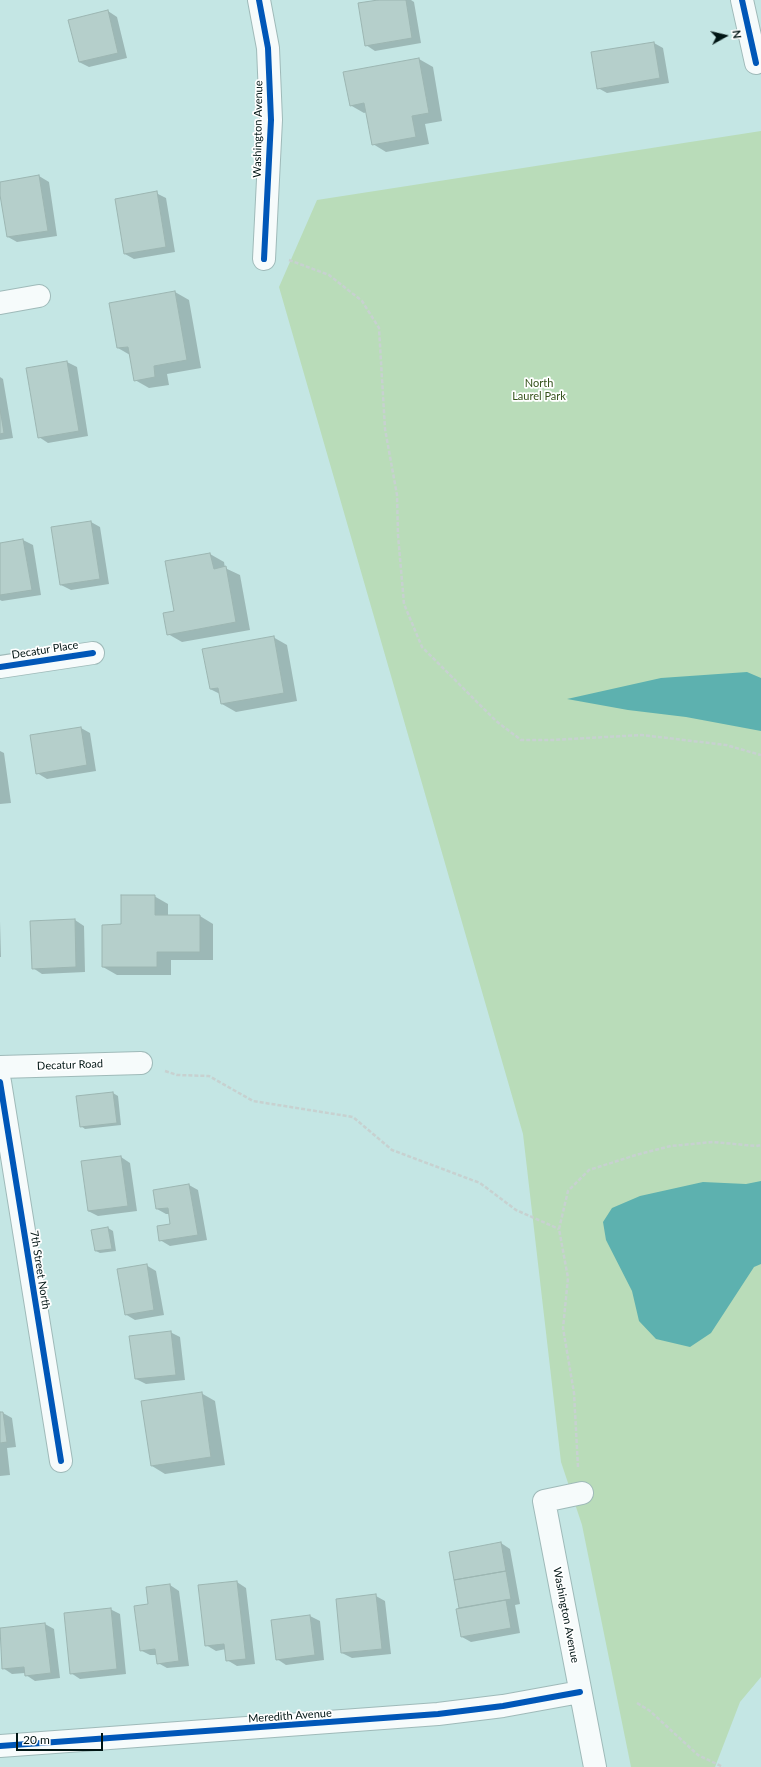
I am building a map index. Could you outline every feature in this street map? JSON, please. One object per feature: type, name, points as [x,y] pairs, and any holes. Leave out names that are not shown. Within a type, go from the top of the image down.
[{"type":"street","name":"Washington Avenue","points":[[259,0],[268,48],[271,120],[264,260]]},
{"type":"street","points":[[742,0],[756,63]]},
{"type":"street","points":[[0,303],[39,296]]},
{"type":"street","name":"Decatur Place","points":[[0,667],[93,653]]},
{"type":"street","name":"Decatur Road","points":[[0,1067],[141,1063]]},
{"type":"street","name":"7th Street North","points":[[0,1082],[61,1461]]},
{"type":"street","name":"Washington Avenue","points":[[582,1493],[544,1501],[595,1767]]},
{"type":"street","name":"Meredith Avenue","points":[[0,1746],[431,1715],[503,1706],[580,1692]]},
{"type":"path","points":[[264,260],[290,260],[328,275],[362,301],[379,328],[385,429],[397,495],[398,535],[404,604],[422,647],[496,721],[520,740],[552,740],[642,735],[726,745],[761,755]]},
{"type":"path","points":[[141,1063],[176,1075],[209,1076],[253,1101],[353,1117],[392,1150],[480,1183],[516,1210],[559,1229]]},
{"type":"path","points":[[582,1493],[576,1450],[574,1393],[563,1328],[568,1278],[559,1229],[568,1191],[589,1170],[671,1146],[713,1142],[756,1146],[761,1145]]},
{"type":"path","points":[[637,1703],[650,1711],[698,1755],[723,1767]]},
{"type":"green space","name":"North Laurel Park","points":[[761,131],[761,1677],[740,1702],[715,1767],[631,1767],[582,1525],[561,1462],[523,1134],[279,287],[317,200]]},
{"type":"water","points":[[747,672],[761,678],[761,731],[686,717],[628,710],[567,699],[661,678]]},
{"type":"water","points":[[761,1181],[761,1264],[754,1267],[711,1333],[690,1347],[656,1339],[639,1321],[632,1291],[606,1240],[603,1222],[612,1208],[640,1196],[703,1182],[746,1184]]},
{"type":"building","points":[[378,0],[406,0],[412,38],[365,46],[358,3]]},
{"type":"building","points":[[108,10],[118,53],[79,62],[68,20]]},
{"type":"building","points":[[654,42],[660,78],[597,89],[591,52]]},
{"type":"building","points":[[419,58],[429,113],[412,116],[416,137],[372,145],[364,103],[350,106],[343,72]]},
{"type":"building","points":[[39,175],[48,231],[7,237],[0,195],[0,182]]},
{"type":"building","points":[[157,191],[166,247],[124,254],[115,199]]},
{"type":"building","points":[[175,291],[187,360],[154,366],[155,377],[134,381],[128,347],[117,348],[109,303]]},
{"type":"building","points":[[67,361],[79,431],[38,438],[26,368]]},
{"type":"building","points":[[0,409],[4,433],[0,434]]},
{"type":"building","points":[[91,521],[100,579],[60,585],[51,527]]},
{"type":"building","points":[[23,539],[32,590],[0,595],[0,543]]},
{"type":"building","points":[[210,553],[214,569],[226,566],[236,622],[167,635],[163,613],[174,611],[165,561]]},
{"type":"building","points":[[274,636],[284,693],[221,704],[218,688],[210,689],[202,649]]},
{"type":"building","points":[[81,727],[87,765],[36,774],[30,735]]},
{"type":"building","points":[[121,895],[155,895],[155,915],[200,915],[200,952],[157,952],[157,967],[102,967],[102,925],[121,924]]},
{"type":"building","points":[[75,919],[76,967],[32,969],[30,921]]},
{"type":"building","points":[[113,1092],[117,1123],[80,1127],[76,1096]]},
{"type":"building","points":[[121,1156],[128,1206],[88,1211],[81,1161]]},
{"type":"building","points":[[189,1184],[198,1235],[159,1241],[157,1226],[170,1224],[168,1208],[156,1209],[153,1190]]},
{"type":"building","points":[[108,1227],[112,1249],[95,1251],[91,1230]]},
{"type":"building","points":[[147,1264],[154,1310],[125,1315],[117,1269]]},
{"type":"building","points":[[171,1331],[176,1375],[135,1379],[129,1336]]},
{"type":"building","points":[[202,1392],[211,1457],[151,1466],[141,1401]]},
{"type":"building","points":[[0,1412],[3,1412],[7,1442],[0,1443]]},
{"type":"building","points":[[501,1542],[506,1571],[454,1580],[449,1552]]},
{"type":"building","points":[[506,1571],[511,1599],[459,1608],[454,1580]]},
{"type":"building","points":[[237,1581],[246,1659],[226,1661],[224,1644],[205,1646],[198,1585]]},
{"type":"building","points":[[170,1584],[179,1661],[157,1664],[155,1649],[140,1651],[134,1606],[148,1604],[146,1587]]},
{"type":"building","points":[[376,1594],[382,1649],[341,1653],[336,1599]]},
{"type":"building","points":[[506,1600],[511,1628],[461,1637],[456,1609]]},
{"type":"building","points":[[111,1608],[117,1669],[70,1674],[64,1613]]},
{"type":"building","points":[[310,1615],[315,1655],[276,1660],[271,1620]]},
{"type":"building","points":[[45,1623],[51,1673],[25,1676],[24,1667],[2,1669],[0,1628]]},
{"type":"cycle path","points":[[259,0],[268,48],[271,120],[264,259]]},
{"type":"cycle path","points":[[742,0],[756,63]]},
{"type":"cycle path","points":[[0,667],[93,653]]},
{"type":"cycle path","points":[[0,1082],[61,1461]]},
{"type":"cycle path","points":[[0,1746],[438,1714],[503,1706],[580,1692]]}]
